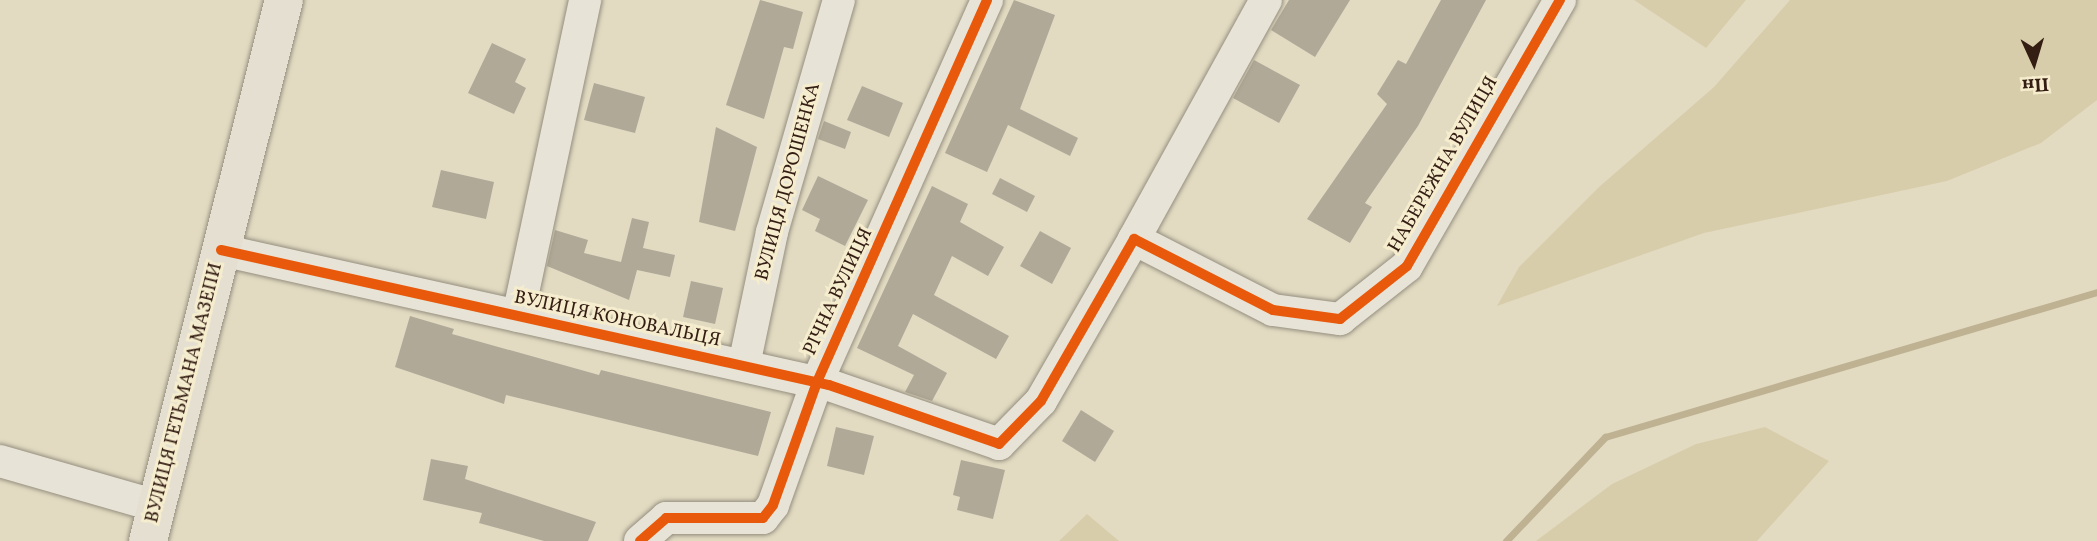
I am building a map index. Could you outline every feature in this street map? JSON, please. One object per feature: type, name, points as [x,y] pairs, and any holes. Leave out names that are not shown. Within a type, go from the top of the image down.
[{"type":"main road","name":"ВУЛИЦЯ ГЕТЬМАНА МАЗЕПИ","points":[[153,523],[284,0]]},
{"type":"street","points":[[518,316],[585,0]]},
{"type":"street","name":"ВУЛИЦЯ ДОРОШЕНКА","points":[[744,366],[772,232],[839,0]]},
{"type":"street","name":"РІЧНА ВУЛИЦЯ","points":[[640,541],[666,518],[763,518],[817,382],[987,0]]},
{"type":"street","points":[[1134,239],[1266,0]]},
{"type":"street","name":"НАБЕРЕЖНА ВУЛИЦЯ","points":[[1134,239],[1273,310],[1340,319],[1407,267],[1560,0]]},
{"type":"street","name":"ВУЛИЦЯ КОНОВАЛЬЦЯ","points":[[221,250],[817,382],[999,444],[1041,401],[1134,239]]},
{"type":"street","points":[[0,461],[153,523]]},
{"type":"shaded area","points":[[1634,0],[1746,0],[1706,48]]},
{"type":"shaded area","points":[[1790,0],[2097,0],[2097,100],[2041,143],[1947,181],[1704,233],[1497,306],[1519,267],[1599,187],[1714,87]]},
{"type":"shaded area","points":[[1765,427],[1829,461],[1757,541],[1536,541],[1612,484],[1696,444]]},
{"type":"shaded area","points":[[1087,514],[1119,541],[1059,541]]},
{"type":"building","points":[[760,0],[803,12],[793,49],[784,47],[764,119],[726,105]]},
{"type":"building","points":[[1014,0],[1055,15],[1020,109],[1078,138],[1070,156],[1008,125],[987,172],[945,153]]},
{"type":"building","points":[[1289,0],[1350,0],[1315,57],[1271,30]]},
{"type":"building","points":[[1441,0],[1486,0],[1418,126],[1365,203],[1372,207],[1350,243],[1307,219],[1387,104],[1377,94],[1398,60],[1406,64]]},
{"type":"building","points":[[492,43],[526,59],[515,82],[526,88],[514,114],[468,93]]},
{"type":"building","points":[[1254,60],[1300,85],[1279,123],[1233,98]]},
{"type":"building","points":[[594,83],[645,97],[635,133],[584,120]]},
{"type":"building","points":[[862,86],[903,103],[889,137],[847,120]]},
{"type":"building","points":[[824,121],[851,132],[845,149],[818,139]]},
{"type":"building","points":[[716,127],[757,147],[735,231],[699,222]]},
{"type":"building","points":[[441,170],[494,182],[486,219],[432,207]]},
{"type":"building","points":[[818,176],[868,200],[845,246],[815,231],[820,219],[802,210]]},
{"type":"building","points":[[1000,178],[1035,196],[1027,212],[992,194]]},
{"type":"building","points":[[932,186],[968,204],[960,222],[1004,247],[988,276],[952,256],[934,295],[1009,336],[996,359],[913,314],[898,346],[947,373],[932,401],[905,392],[914,375],[857,348]]},
{"type":"building","points":[[632,218],[649,222],[643,248],[675,255],[670,277],[637,270],[629,300],[547,266],[555,230],[588,240],[584,253],[621,262]]},
{"type":"building","points":[[1040,231],[1071,248],[1052,284],[1020,266]]},
{"type":"building","points":[[691,281],[723,288],[715,324],[683,317]]},
{"type":"building","points":[[410,316],[454,329],[452,334],[599,375],[601,370],[771,412],[758,456],[506,395],[504,404],[395,367]]},
{"type":"building","points":[[1081,410],[1114,431],[1095,462],[1062,441]]},
{"type":"building","points":[[836,427],[874,436],[864,475],[827,466]]},
{"type":"building","points":[[431,459],[468,466],[465,479],[596,522],[588,541],[544,541],[479,523],[482,513],[423,500]]},
{"type":"building","points":[[961,460],[1005,470],[993,519],[957,510],[960,497],[953,495]]},
{"type":"waterway","points":[[1506,541],[1605,437],[2097,292]]},
{"type":"cycle path","points":[[640,541],[666,518],[763,518],[773,505],[817,382],[987,0]]},
{"type":"cycle path","points":[[221,250],[829,385],[999,444],[1041,401],[1134,239],[1273,310],[1340,319],[1407,266],[1560,0]]}]
